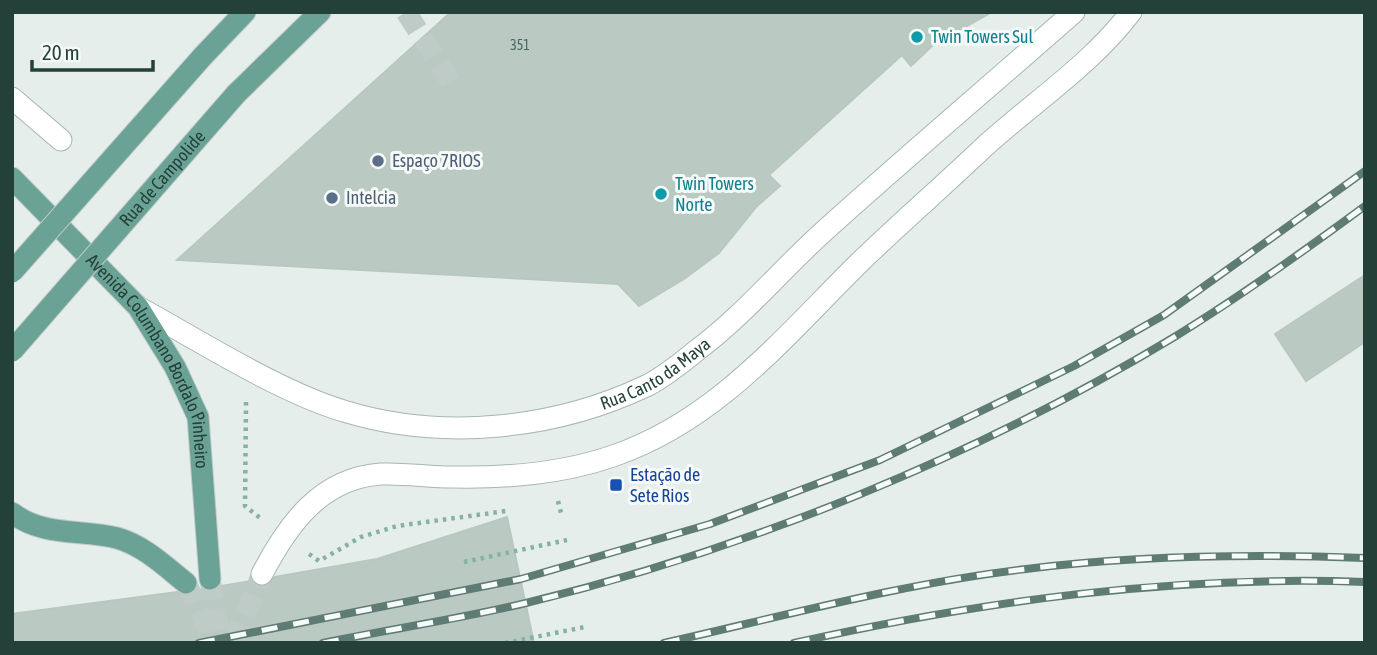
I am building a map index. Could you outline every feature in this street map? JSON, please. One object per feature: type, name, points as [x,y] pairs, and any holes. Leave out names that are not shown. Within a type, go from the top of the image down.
[{"type":"main road","points":[[12,272],[245,12]]},
{"type":"main road","name":"Rua de Campolide","points":[[12,351],[236,94],[320,12]]},
{"type":"main road","name":"Avenida Columbano Bordalo Pinheiro","points":[[12,178],[138,307],[175,367],[198,417],[210,579]]},
{"type":"main road","points":[[12,513],[50,531],[120,538],[152,556],[186,583]]},
{"type":"street","name":"Rua Canto da Maya","points":[[138,307],[303,395],[345,412],[390,423],[446,429],[498,426],[552,418],[604,402],[648,385],[699,349],[821,234],[1073,12]]},
{"type":"street","points":[[262,574],[283,535],[309,506],[327,492],[351,480],[381,474],[508,477],[553,472],[614,456],[681,426],[745,378],[870,253],[993,139],[1097,51],[1131,12]]},
{"type":"street","points":[[12,97],[61,140]]},
{"type":"path","points":[[464,562],[567,540]]},
{"type":"path","points":[[505,643],[584,627]]},
{"type":"building","points":[[451,12],[992,12],[933,45],[911,66],[902,55],[769,175],[780,186],[756,207],[719,253],[684,279],[639,306],[618,284],[177,260]]},
{"type":"building","points":[[1365,275],[1365,342],[1306,381],[1275,334]]},
{"type":"building","points":[[507,517],[534,643],[12,643],[12,614],[177,592],[190,595],[197,589],[212,592],[221,586],[251,581],[263,587],[275,577],[377,559]]},
{"type":"tunnel","points":[[406,12],[453,85]]},
{"type":"tunnel","points":[[233,643],[262,574]]},
{"type":"tunnel","points":[[210,579],[220,637]]},
{"type":"tunnel","points":[[186,583],[215,643]]},
{"type":"railway","points":[[199,643],[521,579],[710,524],[880,460],[1074,366],[1164,315],[1365,171]]},
{"type":"railway","points":[[323,643],[501,609],[610,581],[778,526],[861,494],[943,459],[1101,379],[1224,305],[1365,206]]},
{"type":"railway","points":[[664,643],[889,591],[1026,569],[1196,557],[1365,558]]},
{"type":"railway","points":[[794,643],[935,615],[1078,594],[1221,583],[1365,582]]},
{"type":"place","name":"Twin Towers Sul","points":[[917,37]]},
{"type":"place","name":"Espaço 7RIOS","points":[[378,161]]},
{"type":"place","name":"Twin Towers Norte","points":[[661,194]]},
{"type":"place","name":"Intelcia","points":[[332,198]]},
{"type":"place","name":"Estação de Sete Rios","points":[[616,485]]}]
